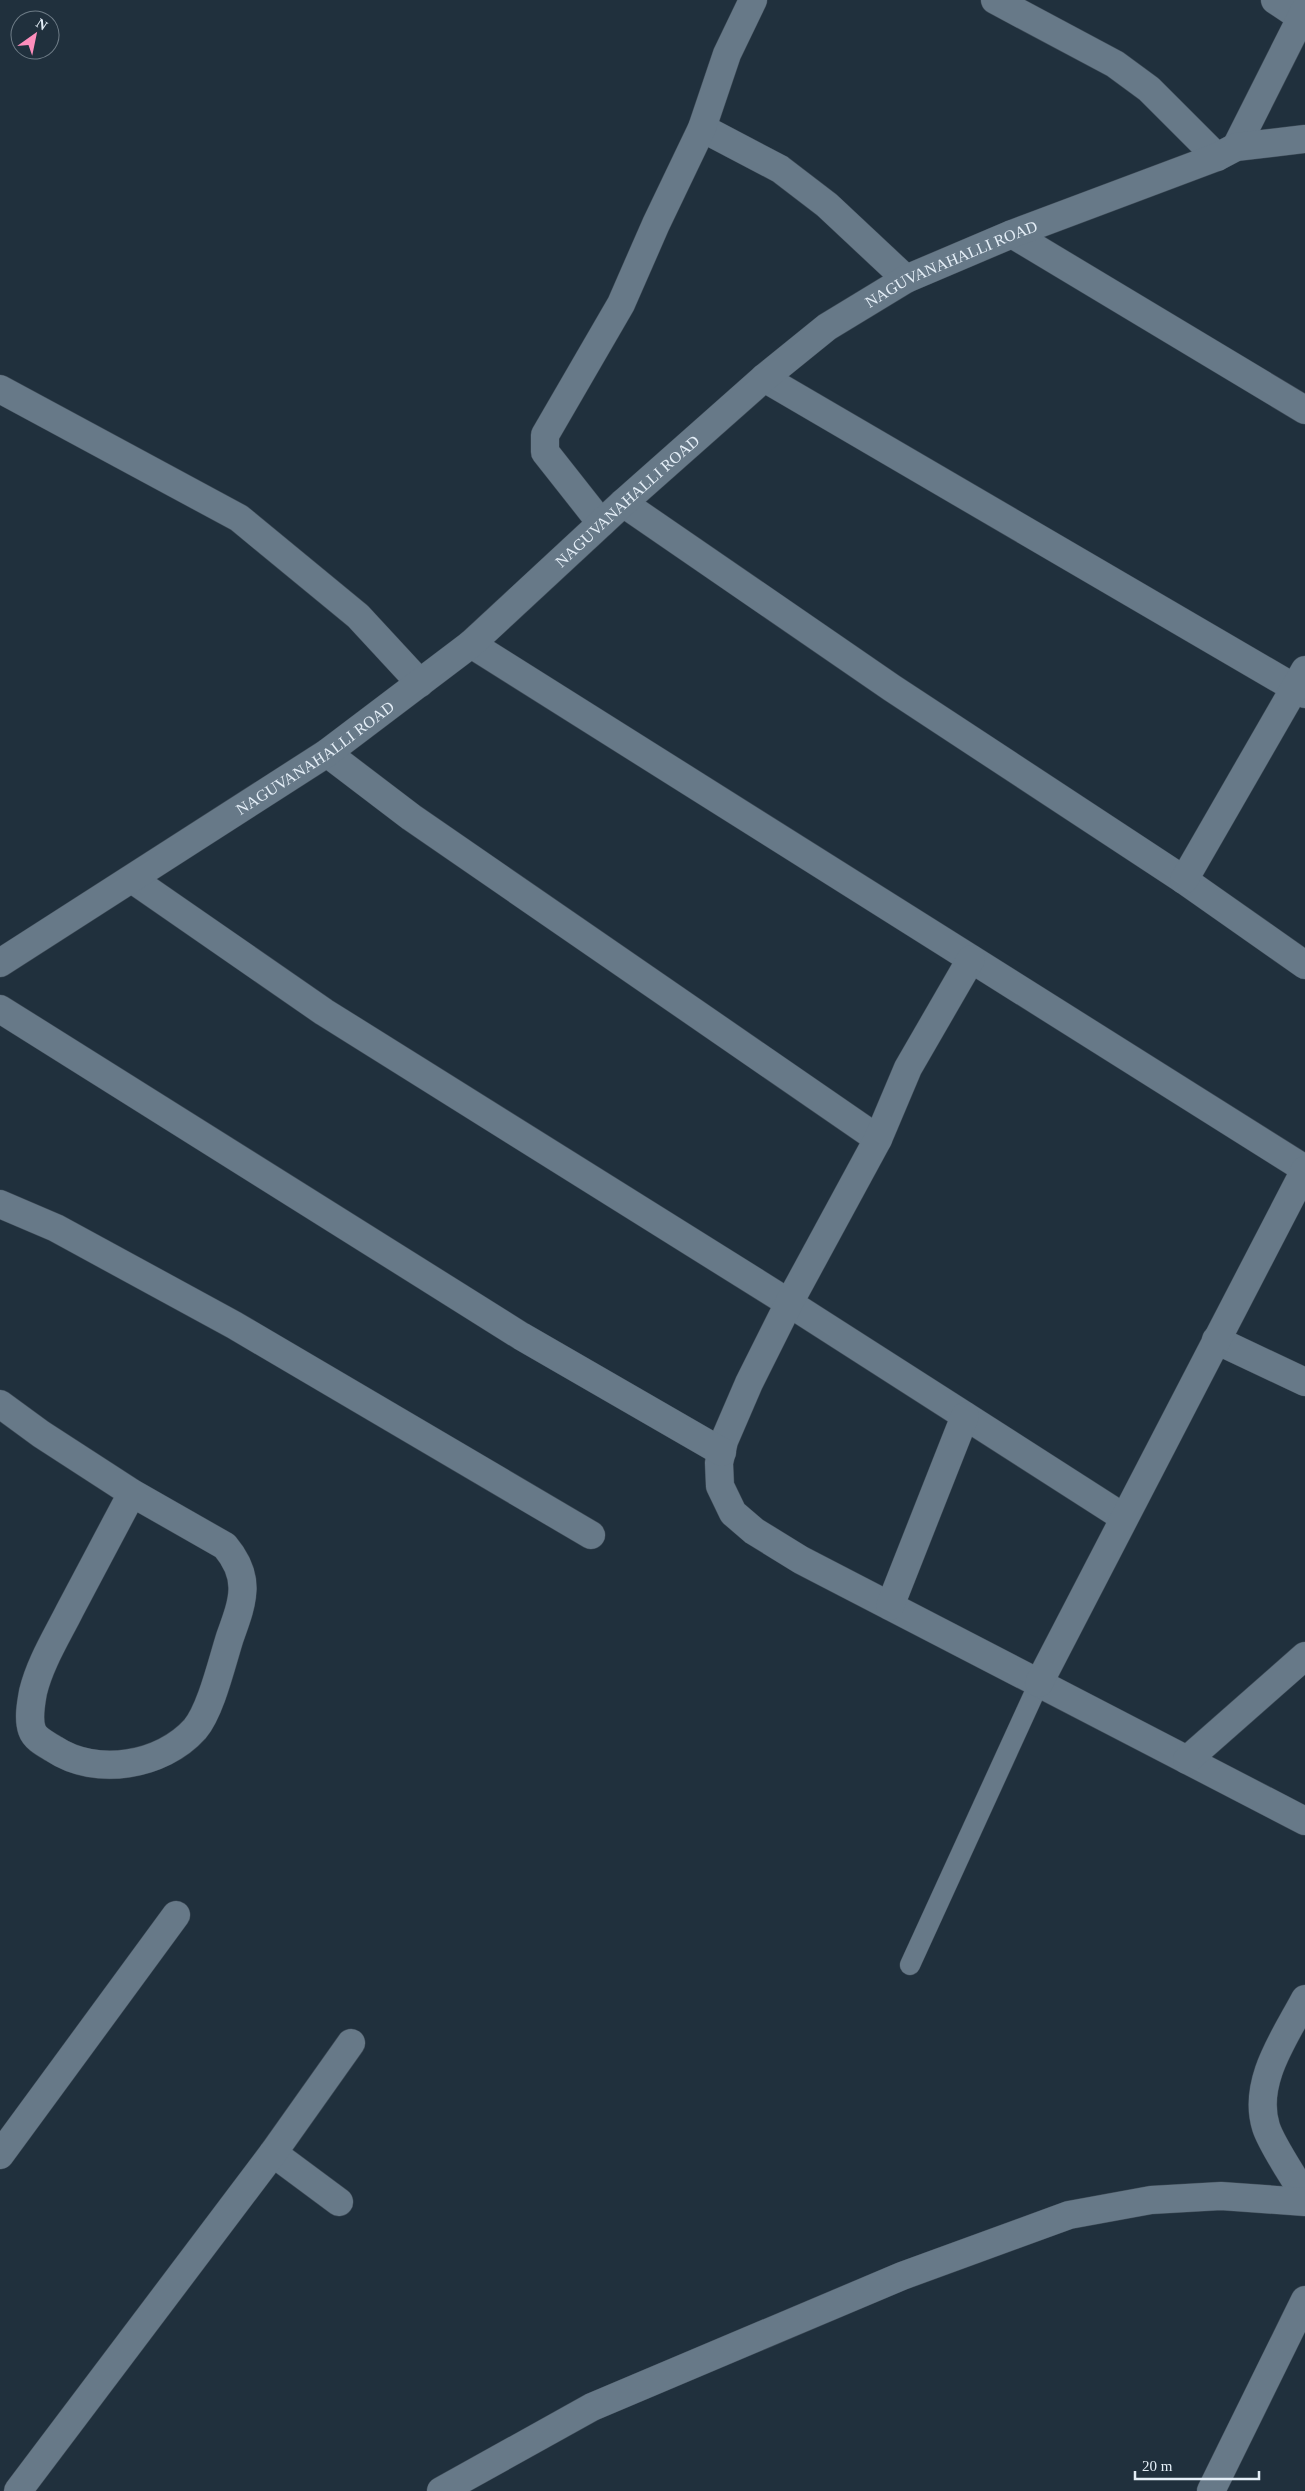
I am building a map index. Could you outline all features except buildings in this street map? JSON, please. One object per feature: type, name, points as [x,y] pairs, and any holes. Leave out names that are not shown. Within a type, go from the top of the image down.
[{"type":"street","points":[[601,523],[545,452],[545,435],[621,304],[656,224],[702,128],[727,54],[753,0]]},
{"type":"street","points":[[995,0],[1115,64],[1149,89],[1226,152],[1304,15],[1276,0]]},
{"type":"street","points":[[702,128],[780,169],[827,205],[906,279]]},
{"type":"street","name":"NAGUVANAHALLI ROAD","points":[[1,962],[327,754],[471,644],[623,503],[764,378],[827,327],[906,279],[1012,234],[1226,152],[1305,139]]},
{"type":"street","points":[[1012,234],[1305,410]]},
{"type":"street","points":[[764,378],[1302,684],[1184,880]]},
{"type":"street","points":[[0,389],[239,518],[358,616],[420,683]]},
{"type":"street","points":[[623,503],[892,688],[1184,880],[1305,965]]},
{"type":"street","points":[[471,644],[1305,1170],[1039,1684]]},
{"type":"street","points":[[327,754],[411,817],[878,1139]]},
{"type":"street","points":[[132,880],[324,1012],[790,1303],[1124,1517]]},
{"type":"street","points":[[970,959],[908,1068],[878,1139],[748,1383],[724,1441],[719,1463],[720,1486],[733,1513],[754,1531],[801,1560],[1305,1821]]},
{"type":"street","points":[[0,1009],[521,1336],[722,1452]]},
{"type":"street","points":[[0,1204],[56,1228],[234,1325],[590,1535]]},
{"type":"street","points":[[1216,1340],[1305,1382]]},
{"type":"street","points":[[1,1408],[132,1493],[225,1546],[242,1573],[244,1589],[237,1617],[208,1704],[196,1728],[181,1742],[157,1754],[122,1766],[87,1764],[58,1752],[40,1740],[32,1731],[30,1720],[33,1692],[46,1656],[132,1493]]},
{"type":"street","points":[[890,1606],[965,1416]]},
{"type":"street","points":[[1187,1760],[1305,1656]]},
{"type":"street","points":[[0,2155],[176,1915]]},
{"type":"street","points":[[1305,1999],[1268,2074],[1262,2100],[1266,2127],[1305,2197]]},
{"type":"street","points":[[18,2491],[273,2153],[351,2043]]},
{"type":"street","points":[[273,2153],[339,2202]]},
{"type":"street","points":[[441,2491],[592,2407],[902,2276],[1069,2215],[1152,2200],[1221,2196],[1305,2202]]},
{"type":"street","points":[[1211,2491],[1305,2300]]},
{"type":"lane","points":[[910,1966],[1039,1684]]}]
